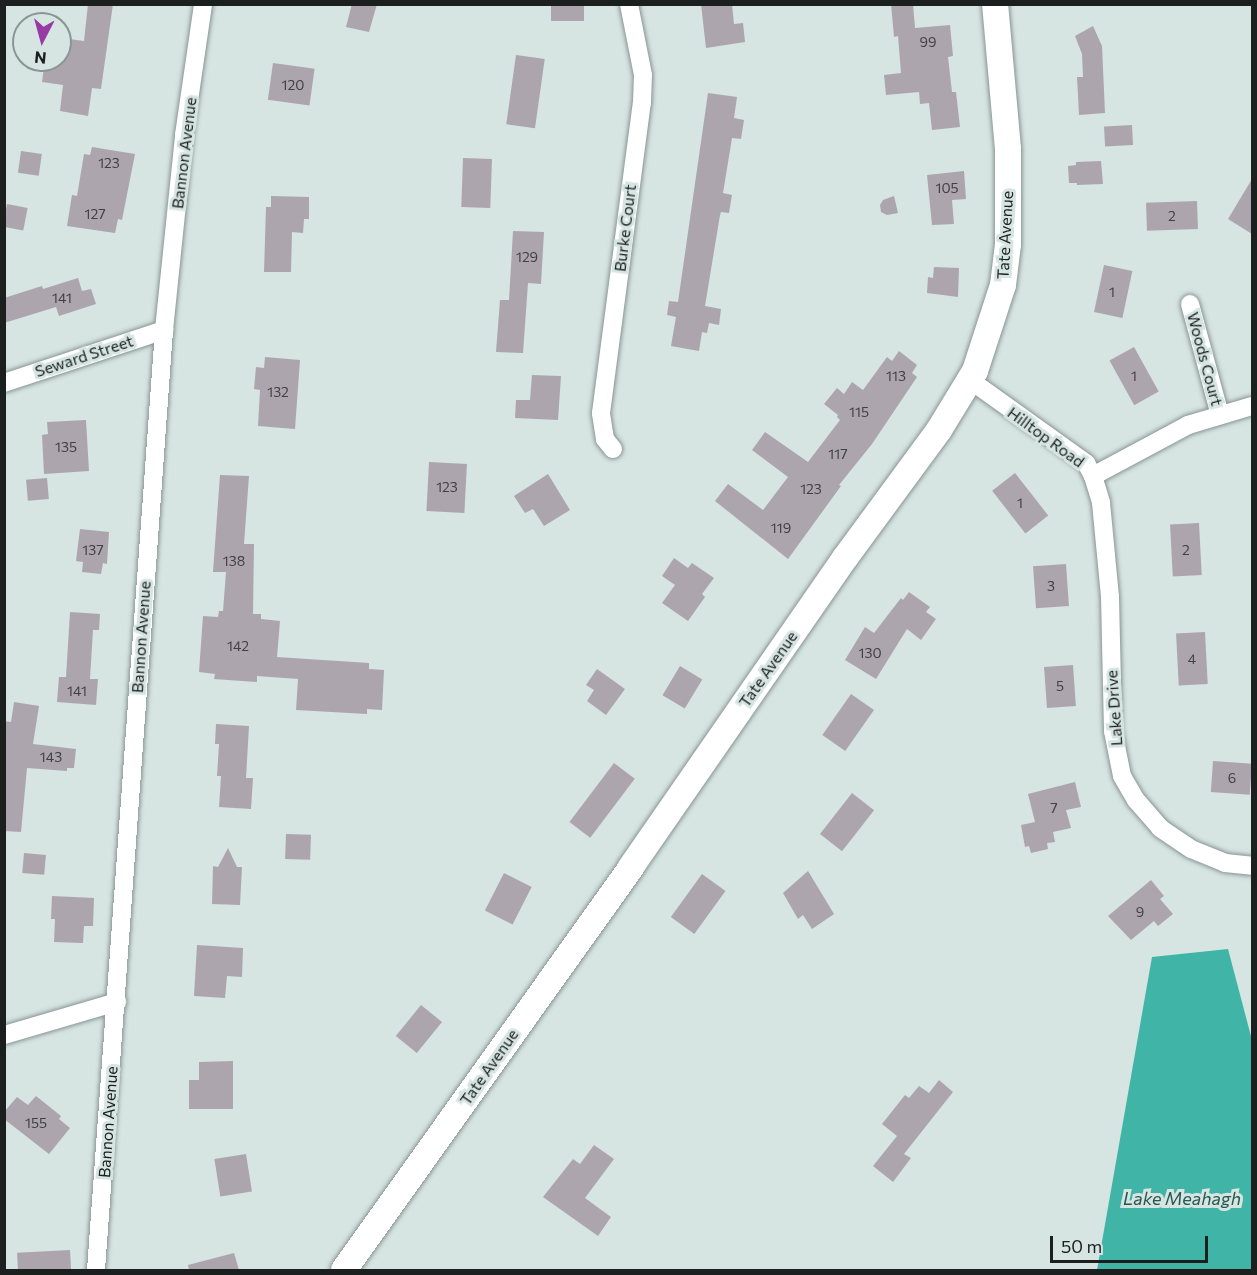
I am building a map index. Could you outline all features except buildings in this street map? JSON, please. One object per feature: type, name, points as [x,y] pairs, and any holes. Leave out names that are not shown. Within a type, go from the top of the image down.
[{"type":"street","name":"Bannon Avenue","points":[[96,1270],[117,1002],[144,580],[164,330],[184,135],[203,4]]},
{"type":"street","name":"Burke Court","points":[[613,449],[605,439],[601,413],[642,103],[643,75],[629,4]]},
{"type":"street","name":"Tate Avenue","points":[[344,1270],[631,867],[845,558],[939,430],[975,371],[1003,285],[1008,244],[1008,149],[995,4]]},
{"type":"street","name":"Woods Court","points":[[1190,304],[1220,415],[1252,406]]},
{"type":"street","name":"Seward Street","points":[[4,383],[164,330]]},
{"type":"street","name":"Hilltop Road","points":[[970,380],[1086,463],[1093,476],[1188,425],[1220,415]]},
{"type":"street","name":"Lake Drive","points":[[1093,476],[1101,503],[1110,597],[1113,731],[1122,776],[1136,800],[1168,833],[1191,849],[1225,862],[1252,866]]},
{"type":"street","points":[[4,1035],[117,1002]]},
{"type":"water","name":"Lake Meahagh","points":[[1228,949],[1252,1040],[1252,1270],[1097,1270],[1152,957]]}]
